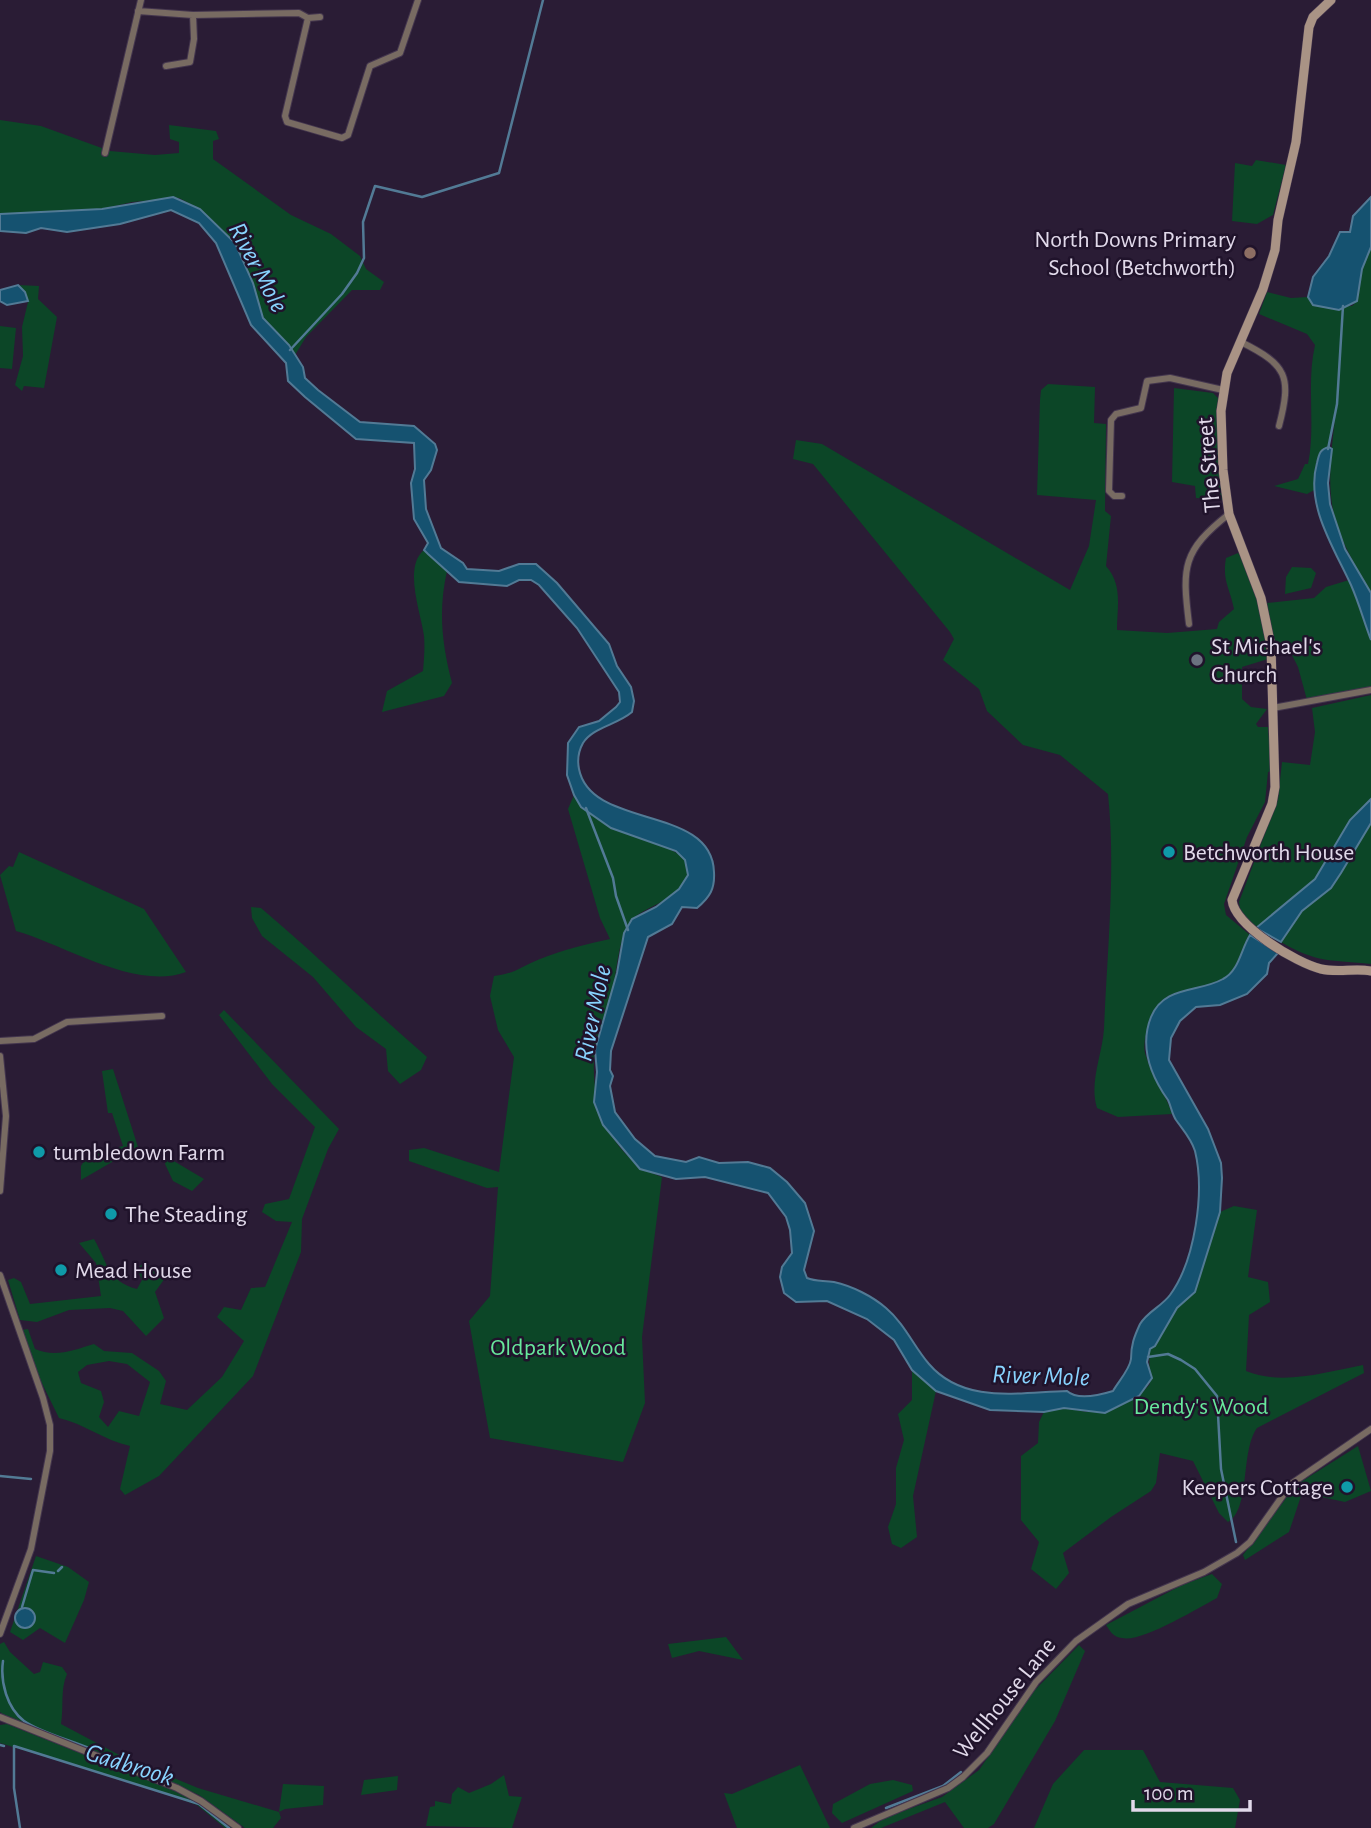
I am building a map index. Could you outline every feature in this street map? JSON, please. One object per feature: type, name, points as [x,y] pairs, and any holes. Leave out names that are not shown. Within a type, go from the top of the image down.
[{"type":"street","points":[[105,153],[141,0]]},
{"type":"street","points":[[308,18],[285,116],[288,122],[342,138],[348,135],[370,66],[400,53],[418,0]]},
{"type":"street","name":"The Street","points":[[1331,0],[1313,17],[1309,27],[1298,133],[1278,220],[1275,250],[1223,390],[1223,470],[1229,514],[1262,598],[1274,680],[1275,774],[1272,804],[1232,900],[1233,909],[1248,928],[1321,969],[1371,971]]},
{"type":"street","points":[[138,11],[193,15],[299,13],[308,18],[320,17]]},
{"type":"street","points":[[166,66],[190,62],[194,39],[193,15]]},
{"type":"street","points":[[1241,342],[1268,356],[1283,372],[1287,386],[1279,426]]},
{"type":"street","points":[[1122,496],[1114,496],[1109,491],[1111,420],[1116,414],[1140,408],[1147,381],[1170,379],[1223,390]]},
{"type":"street","points":[[1189,624],[1184,581],[1188,562],[1196,543],[1229,514]]},
{"type":"street","points":[[1273,708],[1371,690]]},
{"type":"street","points":[[0,1041],[34,1039],[67,1021],[162,1016]]},
{"type":"street","points":[[0,1056],[6,1116],[0,1191]]},
{"type":"street","points":[[0,1275],[50,1425],[50,1451],[31,1549],[0,1634]]},
{"type":"street","name":"Wellhouse Lane","points":[[854,1828],[948,1788],[963,1777],[987,1753],[1035,1682],[1076,1641],[1128,1604],[1213,1567],[1237,1553],[1250,1542],[1291,1484],[1371,1429]]},
{"type":"street","points":[[0,1717],[177,1788],[201,1801],[238,1828]]},
{"type":"green space","points":[[0,120],[41,126],[110,151],[155,155],[179,153],[179,142],[170,139],[169,125],[216,131],[219,139],[213,141],[213,159],[291,215],[331,234],[360,256],[366,269],[384,282],[380,290],[352,290],[306,337],[295,355],[263,318],[253,282],[235,243],[200,209],[179,198],[132,202],[102,209],[0,214]]},
{"type":"green space","points":[[1256,160],[1286,165],[1273,215],[1257,224],[1232,221],[1235,163],[1252,166]]},
{"type":"green space","points":[[1371,247],[1371,593],[1346,547],[1333,510],[1330,471],[1335,419],[1329,447],[1320,453],[1318,458],[1315,471],[1316,489],[1307,494],[1274,486],[1298,479],[1305,464],[1308,464],[1311,375],[1315,345],[1307,334],[1259,314],[1267,292],[1291,298],[1308,297],[1313,305],[1352,306],[1357,301],[1362,269]]},
{"type":"green space","points":[[18,285],[39,286],[38,299],[57,317],[44,388],[24,386],[22,391],[15,385],[23,356],[22,327],[28,302],[25,292]]},
{"type":"green space","points":[[0,326],[16,328],[12,369],[0,368]]},
{"type":"green space","points":[[1048,384],[1095,387],[1094,423],[1106,424],[1105,511],[1111,516],[1106,566],[1117,589],[1117,630],[1167,633],[1217,629],[1219,622],[1234,609],[1225,566],[1226,558],[1238,553],[1254,587],[1264,634],[1268,659],[1242,667],[1242,699],[1251,707],[1267,709],[1256,724],[1258,727],[1268,727],[1272,771],[1268,772],[1265,802],[1247,837],[1224,904],[1226,915],[1250,935],[1227,977],[1218,983],[1174,994],[1164,999],[1155,1009],[1144,1044],[1145,1052],[1172,1114],[1118,1117],[1097,1108],[1095,1098],[1095,1079],[1104,1029],[1110,911],[1108,794],[1060,755],[1023,745],[987,711],[979,689],[943,660],[954,639],[950,632],[813,464],[793,459],[796,440],[822,444],[1070,590],[1089,546],[1096,500],[1037,495],[1040,400],[1041,390]]},
{"type":"green space","points":[[1174,388],[1213,393],[1218,398],[1218,447],[1223,500],[1196,498],[1195,486],[1172,482]]},
{"type":"green space","points":[[424,550],[447,571],[442,627],[452,683],[444,696],[382,712],[387,691],[423,671],[424,636],[414,579],[418,558]]},
{"type":"green space","points":[[1292,567],[1311,568],[1316,573],[1311,588],[1285,594],[1286,577]]},
{"type":"green space","points":[[1349,580],[1371,640],[1371,687],[1307,700],[1298,667],[1289,649],[1275,650],[1267,603],[1314,598],[1326,587]]},
{"type":"green space","points":[[1371,695],[1371,799],[1350,820],[1315,879],[1256,928],[1241,914],[1239,902],[1278,799],[1282,762],[1310,765],[1315,732],[1312,708]]},
{"type":"green space","name":"Oldpark Wood","points":[[574,795],[590,812],[609,826],[665,847],[684,858],[689,876],[677,892],[637,916],[626,929],[620,946],[612,992],[595,1048],[595,1088],[606,1126],[629,1157],[662,1177],[642,1337],[645,1403],[623,1462],[490,1438],[469,1321],[490,1296],[498,1187],[487,1188],[409,1161],[409,1150],[424,1148],[499,1172],[514,1057],[498,1030],[490,996],[494,976],[557,953],[610,939],[600,918],[568,809]]},
{"type":"green space","points":[[1371,823],[1371,964],[1315,957],[1281,942],[1302,911],[1331,888]]},
{"type":"green space","points":[[19,852],[144,909],[186,972],[166,976],[122,971],[16,931],[0,875],[9,866],[13,867]]},
{"type":"green space","points":[[251,907],[261,908],[427,1057],[421,1070],[400,1084],[388,1071],[386,1049],[356,1027],[313,977],[262,936],[252,918]]},
{"type":"green space","points":[[224,1010],[339,1129],[328,1149],[302,1219],[301,1252],[253,1376],[159,1476],[125,1495],[120,1489],[130,1446],[59,1418],[34,1367],[22,1330],[28,1329],[35,1349],[42,1352],[64,1352],[94,1344],[104,1351],[132,1353],[159,1371],[166,1381],[160,1404],[187,1410],[222,1377],[244,1341],[217,1317],[224,1307],[241,1310],[251,1288],[265,1287],[292,1222],[276,1221],[262,1212],[265,1204],[289,1199],[315,1127],[272,1084],[219,1015]],"holes":[[[109,1361],[127,1364],[150,1382],[139,1416],[119,1411],[108,1427],[99,1417],[104,1402],[101,1391],[81,1383],[78,1372],[87,1365]]]},
{"type":"green space","points":[[113,1069],[138,1147],[81,1180],[81,1166],[88,1154],[123,1146],[112,1113],[108,1113],[102,1071]]},
{"type":"green space","points":[[167,1157],[204,1179],[192,1191],[173,1181],[165,1164]]},
{"type":"green space","name":"Dendy's Wood","points":[[1234,1206],[1257,1210],[1248,1277],[1268,1282],[1270,1302],[1249,1315],[1246,1371],[1289,1378],[1363,1365],[1364,1373],[1257,1428],[1249,1451],[1240,1505],[1228,1522],[1219,1513],[1193,1461],[1160,1453],[1156,1483],[1151,1491],[1063,1553],[1069,1573],[1056,1589],[1031,1569],[1039,1542],[1021,1520],[1021,1456],[1038,1443],[1039,1422],[1044,1412],[1064,1408],[1087,1412],[1119,1407],[1139,1396],[1150,1384],[1149,1349],[1155,1346],[1177,1308],[1195,1292],[1220,1212]]},
{"type":"green space","points":[[94,1239],[114,1276],[127,1286],[137,1289],[142,1280],[137,1269],[143,1263],[168,1274],[155,1292],[164,1318],[146,1336],[123,1311],[110,1308],[69,1310],[37,1322],[20,1320],[8,1280],[14,1278],[21,1282],[30,1304],[101,1296],[96,1263],[79,1243]]},
{"type":"green space","points":[[912,1370],[936,1391],[913,1496],[917,1537],[901,1548],[892,1544],[888,1527],[896,1504],[896,1468],[904,1440],[898,1414],[912,1400]]},
{"type":"green space","points":[[1358,1446],[1371,1491],[1345,1502],[1302,1493],[1289,1532],[1245,1560],[1243,1555],[1296,1485]]},
{"type":"green space","points":[[36,1556],[68,1567],[89,1582],[65,1643],[40,1628],[23,1640],[10,1632]]},
{"type":"green space","points":[[1212,1574],[1222,1584],[1217,1598],[1170,1624],[1131,1638],[1116,1636],[1106,1625],[1182,1585]]},
{"type":"green space","points":[[726,1637],[743,1660],[699,1651],[672,1658],[668,1644]]},
{"type":"green space","points":[[4,1642],[10,1652],[34,1674],[40,1672],[43,1662],[62,1667],[67,1674],[61,1724],[123,1757],[198,1788],[279,1812],[281,1818],[273,1828],[245,1828],[199,1795],[3,1714],[0,1712],[0,1644]]},
{"type":"green space","points":[[1079,1645],[1085,1651],[1055,1721],[994,1824],[988,1828],[964,1828],[945,1802],[881,1828],[871,1828],[884,1818],[942,1797],[979,1770],[1033,1692]]},
{"type":"green space","points":[[7,1724],[175,1791],[199,1803],[232,1828],[225,1828],[197,1805],[0,1743],[0,1725]]},
{"type":"green space","points":[[1084,1750],[1143,1750],[1160,1782],[1233,1788],[1240,1800],[1235,1828],[1034,1828],[1053,1784]]},
{"type":"green space","points":[[800,1765],[830,1828],[737,1828],[724,1793],[732,1794]]},
{"type":"green space","points":[[504,1775],[509,1796],[522,1797],[512,1828],[426,1826],[430,1807],[435,1806],[435,1801],[451,1804],[452,1794],[458,1787],[469,1793]]},
{"type":"green space","points":[[398,1776],[397,1790],[361,1795],[364,1780]]},
{"type":"green space","points":[[893,1780],[912,1785],[913,1791],[842,1823],[832,1813],[833,1804],[870,1784]]},
{"type":"green space","points":[[283,1784],[324,1786],[323,1805],[279,1812]]},
{"type":"water","points":[[173,197],[200,209],[235,243],[253,283],[263,318],[289,345],[303,367],[305,378],[360,422],[414,426],[435,444],[437,450],[431,470],[424,480],[426,509],[441,548],[463,563],[467,569],[499,571],[519,564],[536,564],[557,583],[609,644],[617,666],[631,687],[634,701],[632,712],[587,738],[579,753],[579,769],[588,788],[605,801],[694,836],[708,851],[714,883],[702,904],[697,908],[682,907],[672,924],[648,937],[611,1051],[610,1070],[613,1076],[610,1086],[615,1112],[635,1139],[655,1156],[686,1162],[699,1157],[719,1163],[748,1162],[770,1168],[787,1182],[805,1203],[814,1231],[804,1270],[807,1278],[848,1286],[880,1304],[893,1314],[929,1364],[943,1377],[959,1386],[994,1393],[1067,1391],[1083,1396],[1113,1391],[1130,1363],[1133,1341],[1140,1324],[1167,1299],[1179,1281],[1196,1226],[1199,1186],[1195,1151],[1152,1071],[1146,1039],[1151,1017],[1164,1000],[1182,991],[1223,979],[1233,971],[1250,935],[1278,953],[1269,963],[1267,974],[1247,994],[1220,1005],[1196,1007],[1180,1021],[1171,1038],[1169,1060],[1208,1129],[1221,1163],[1220,1212],[1195,1292],[1177,1308],[1155,1346],[1150,1349],[1147,1362],[1152,1378],[1139,1396],[1105,1413],[1064,1408],[1044,1412],[990,1410],[936,1391],[912,1370],[894,1340],[867,1319],[827,1301],[796,1302],[784,1293],[780,1277],[782,1267],[792,1253],[790,1230],[786,1217],[768,1193],[705,1177],[676,1179],[640,1169],[603,1125],[594,1102],[597,1072],[595,1050],[617,973],[624,933],[632,919],[656,907],[679,889],[688,875],[685,860],[676,851],[611,828],[581,807],[574,795],[567,775],[568,743],[579,727],[599,721],[616,707],[620,702],[619,692],[577,628],[539,585],[531,580],[519,580],[507,586],[459,582],[424,550],[428,543],[414,519],[411,483],[415,469],[414,443],[356,439],[288,381],[286,363],[251,325],[216,243],[199,223],[171,210],[120,224],[67,232],[41,228],[26,233],[0,231],[0,214],[102,209]]},
{"type":"water","points":[[1371,197],[1371,247],[1362,269],[1357,301],[1339,310],[1313,305],[1308,297],[1313,277],[1329,256],[1340,232],[1350,232],[1353,216]]},
{"type":"water","points":[[18,285],[25,292],[28,301],[7,305],[0,301],[0,290]]},
{"type":"water","points":[[1329,447],[1332,449],[1328,483],[1330,504],[1345,549],[1371,593],[1371,640],[1354,592],[1318,510],[1314,479],[1320,452]]},
{"type":"water","points":[[1371,799],[1371,823],[1331,888],[1302,911],[1281,942],[1256,928],[1315,879],[1350,820]]},
{"type":"water","points":[[21,1608],[29,1608],[35,1618],[29,1628],[21,1628],[15,1622],[15,1614]]},
{"type":"waterway","points":[[290,350],[342,294],[357,273],[364,258],[363,222],[375,186],[422,197],[499,173],[543,0]]},
{"type":"waterway","points":[[1328,449],[1337,404],[1343,306]]},
{"type":"waterway","points":[[586,808],[613,878],[616,896],[628,930]]},
{"type":"waterway","points":[[1148,1357],[1168,1354],[1181,1360],[1195,1369],[1217,1396],[1221,1469],[1236,1542]]},
{"type":"waterway","points":[[0,1476],[31,1479]]},
{"type":"waterway","points":[[58,1571],[62,1567]]},
{"type":"waterway","points":[[22,1607],[33,1570],[54,1573]]},
{"type":"waterway","points":[[3,1661],[6,1694],[18,1716],[38,1729],[91,1749]]},
{"type":"waterway","points":[[0,1745],[4,1746]]},
{"type":"waterway","name":"Gadbrook","points":[[20,1828],[14,1788],[14,1746],[199,1804],[229,1828]]},
{"type":"waterway","points":[[886,1808],[943,1786],[961,1772]]},
{"type":"place","name":"North Downs Primary School (Betchworth)","points":[[1250,253]]},
{"type":"place","name":"St Michael's Church","points":[[1197,660]]},
{"type":"place","name":"Betchworth House","points":[[1169,852]]},
{"type":"place","name":"tumbledown Farm","points":[[39,1152]]},
{"type":"place","name":"The Steading","points":[[111,1214]]},
{"type":"place","name":"Mead House","points":[[61,1270]]},
{"type":"place","name":"Keepers Cottage","points":[[1347,1487]]},
{"type":"water label","name":"River Mole","points":[[259,267]]},
{"type":"water label","name":"River Mole","points":[[592,1013]]},
{"type":"water label","name":"River Mole","points":[[1041,1375]]}]
